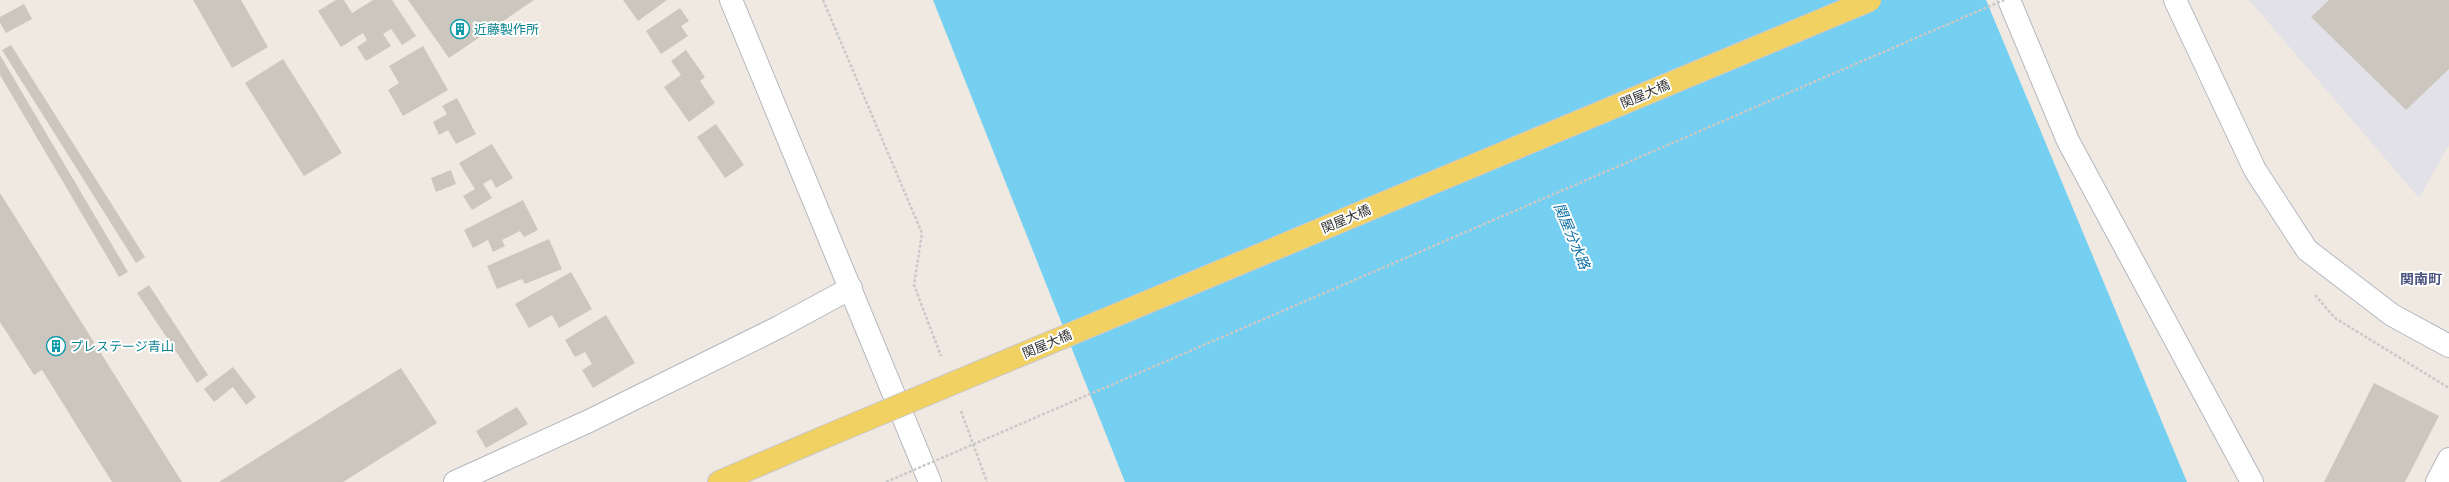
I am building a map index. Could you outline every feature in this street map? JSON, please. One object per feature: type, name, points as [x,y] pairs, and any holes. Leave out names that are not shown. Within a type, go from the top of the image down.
[{"type":"main road","name":"関屋大橋","points":[[719,482],[1870,0]]},
{"type":"street","points":[[731,0],[930,482]]},
{"type":"street","points":[[2009,0],[2068,141],[2252,482]]},
{"type":"street","points":[[2175,0],[2255,170],[2307,250],[2392,315],[2449,346]]},
{"type":"street","points":[[455,482],[604,414],[779,327],[851,288]]},
{"type":"street","points":[[2437,482],[2449,459]]},
{"type":"path","points":[[823,0],[922,233],[914,285],[941,358]]},
{"type":"path","points":[[886,482],[2004,0]]},
{"type":"path","points":[[960,409],[988,482]]},
{"type":"shaded area","points":[[2249,0],[2449,0],[2449,145],[2419,198]]},
{"type":"water","name":"関屋分水路","points":[[933,0],[1986,0],[2187,482],[1125,482]]},
{"type":"building","points":[[193,0],[241,0],[268,47],[232,68]]},
{"type":"building","points":[[336,0],[344,0],[352,13],[373,0],[392,0],[416,36],[402,45],[391,29],[383,34],[391,46],[366,61],[357,47],[367,40],[363,33],[341,47],[318,11]]},
{"type":"building","name":"近藤製作所","points":[[408,0],[534,0],[449,58]]},
{"type":"building","points":[[623,0],[667,0],[638,21]]},
{"type":"building","points":[[2329,0],[2449,0],[2449,69],[2406,110],[2311,17]]},
{"type":"building","points":[[24,4],[32,19],[6,33],[0,23],[0,17]]},
{"type":"building","points":[[680,8],[689,21],[681,26],[688,36],[661,54],[646,31]]},
{"type":"building","points":[[11,45],[145,257],[136,263],[2,50]]},
{"type":"building","points":[[423,46],[448,90],[403,116],[388,90],[399,83],[389,66]]},
{"type":"building","points":[[686,50],[705,77],[700,81],[715,103],[689,122],[664,87],[681,75],[671,61]]},
{"type":"building","points":[[0,55],[128,272],[119,277],[0,75]]},
{"type":"building","points":[[283,59],[342,153],[304,176],[245,83]]},
{"type":"building","points":[[457,98],[476,134],[456,144],[448,130],[439,135],[433,122],[447,114],[442,106]]},
{"type":"building","points":[[716,124],[744,165],[725,178],[697,137]]},
{"type":"building","points":[[492,144],[513,178],[496,188],[491,179],[483,184],[492,198],[472,210],[463,196],[475,189],[459,163]]},
{"type":"building","points":[[451,170],[456,184],[436,192],[431,178]]},
{"type":"building","name":"プレステージ青山","points":[[0,193],[182,482],[112,482],[42,370],[34,375],[0,322]]},
{"type":"building","points":[[523,200],[538,230],[524,237],[520,231],[502,240],[505,246],[493,252],[488,240],[473,248],[464,230]]},
{"type":"building","points":[[549,239],[562,269],[525,284],[522,279],[497,289],[487,266]]},
{"type":"building","points":[[571,272],[592,309],[559,328],[552,315],[529,328],[515,304]]},
{"type":"building","points":[[149,285],[208,375],[197,383],[137,293]]},
{"type":"building","points":[[606,315],[635,363],[593,388],[582,370],[592,364],[585,352],[575,357],[565,340]]},
{"type":"building","points":[[233,367],[256,397],[246,405],[233,387],[214,402],[204,389]]},
{"type":"building","points":[[401,368],[437,423],[343,482],[219,482]]},
{"type":"building","points":[[2374,383],[2439,416],[2405,482],[2324,482]]},
{"type":"building","points":[[517,407],[528,424],[486,448],[476,431]]},
{"type":"place","name":"近藤製作所","points":[[460,29]]},
{"type":"place","name":"プレステージ青山","points":[[56,346]]},
{"type":"district","name":"関南町","points":[[2421,279]]}]
